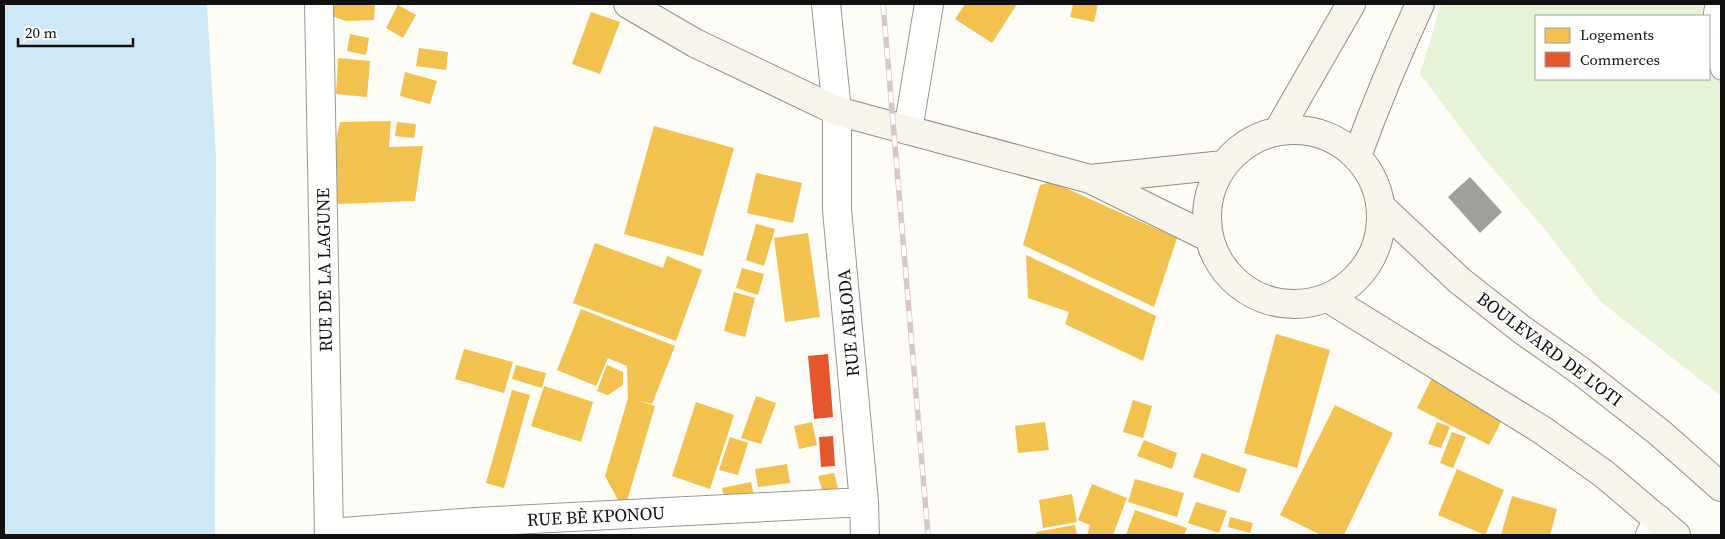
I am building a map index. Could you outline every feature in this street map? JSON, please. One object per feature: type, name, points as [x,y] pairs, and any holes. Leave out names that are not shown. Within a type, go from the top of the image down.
[{"type":"main road","points":[[628,4],[695,43],[837,111],[1090,179],[1208,237]]},
{"type":"main road","points":[[1278,131],[1351,4]]},
{"type":"main road","points":[[1357,156],[1375,106],[1402,41],[1420,4]]},
{"type":"main road","points":[[1300,129],[1321,133],[1341,143],[1357,156],[1373,180],[1380,207],[1379,235],[1369,262],[1352,284],[1328,298],[1303,305],[1277,304],[1253,296],[1233,281],[1217,260],[1208,237],[1206,212],[1212,187],[1223,165],[1239,149],[1257,138],[1278,131],[1300,129]]},
{"type":"main road","points":[[1090,179],[1223,165]]},
{"type":"main road","name":"BOULEVARD DE L'OTI","points":[[1380,207],[1460,280],[1521,329],[1582,372],[1660,433],[1721,487]]},
{"type":"main road","points":[[1328,298],[1542,430],[1604,474],[1661,530]]},
{"type":"street","name":"RUE DE LA LAGUNE","points":[[319,4],[329,534]]},
{"type":"street","name":"RUE ABLODA","points":[[826,4],[837,111],[837,210],[864,502],[865,535]]},
{"type":"street","points":[[908,130],[929,4]]},
{"type":"street","name":"RUE BÈ KPONOU","points":[[329,534],[475,522],[864,502]]},
{"type":"lane","points":[[1715,4],[1710,36],[1721,70]]},
{"type":"green space","points":[[1441,4],[1721,4],[1721,396],[1601,302],[1543,227],[1481,155],[1420,74]]},
{"type":"water","points":[[4,4],[207,4],[216,157],[215,535],[4,535]]},
{"type":"building: Logements","points":[[328,4],[375,4],[374,20],[346,21],[326,14]]},
{"type":"building: Logements","points":[[965,4],[1017,4],[992,43],[955,19]]},
{"type":"building: Logements","points":[[1073,4],[1098,4],[1094,22],[1070,17]]},
{"type":"building: Logements","points":[[398,5],[416,15],[403,38],[386,28]]},
{"type":"building: Logements","points":[[591,12],[620,22],[600,74],[572,64]]},
{"type":"building: Logements","points":[[350,34],[369,38],[366,55],[347,51]]},
{"type":"building: Logements","points":[[419,48],[448,52],[446,70],[416,66]]},
{"type":"building: Logements","points":[[338,58],[370,61],[367,97],[336,94]]},
{"type":"building: Logements","points":[[405,72],[437,81],[430,104],[400,96]]},
{"type":"building: Logements","points":[[391,121],[389,147],[423,146],[415,201],[337,204],[333,153],[340,122]]},
{"type":"building: Logements","points":[[397,122],[416,124],[414,138],[395,136]]},
{"type":"building: Logements","points":[[654,126],[734,148],[703,256],[624,234]]},
{"type":"building: Logements","points":[[756,173],[802,183],[793,223],[747,213]]},
{"type":"building: Logements","points":[[1052,182],[1177,238],[1154,307],[1023,245],[1040,185]]},
{"type":"building: Logements","points":[[756,224],[775,229],[764,266],[746,260]]},
{"type":"building: Logements","points":[[808,233],[820,317],[785,322],[774,238]]},
{"type":"building: Logements","points":[[595,243],[663,268],[667,256],[702,270],[676,341],[573,303]]},
{"type":"building: Logements","points":[[1026,255],[1156,316],[1143,361],[1065,324],[1069,312],[1028,298]]},
{"type":"building: Logements","points":[[742,268],[764,274],[758,295],[736,288]]},
{"type":"building: Logements","points":[[734,292],[755,298],[745,337],[724,331]]},
{"type":"building: Logements","points":[[581,309],[675,346],[652,404],[636,400],[655,406],[624,511],[605,476],[628,398],[627,366],[608,358],[596,386],[557,370]]},
{"type":"building: Logements","points":[[1276,334],[1330,350],[1297,468],[1244,453]]},
{"type":"building: Logements","points":[[464,349],[513,362],[504,393],[455,379]]},
{"type":"building: Logements","points":[[516,365],[546,373],[542,388],[512,379]]},
{"type":"building: Logements","points":[[607,365],[623,372],[623,385],[608,395],[597,391]]},
{"type":"building: Logements","points":[[1432,378],[1504,416],[1489,445],[1417,408]]},
{"type":"building: Logements","points":[[544,386],[593,402],[581,442],[531,426]]},
{"type":"building: Logements","points":[[512,390],[530,395],[504,488],[486,483]]},
{"type":"building: Logements","points":[[756,396],[776,403],[761,444],[741,438]]},
{"type":"building: Logements","points":[[1133,400],[1152,406],[1143,438],[1123,432]]},
{"type":"building: Logements","points":[[696,402],[734,415],[710,489],[672,476]]},
{"type":"building: Logements","points":[[1335,405],[1393,433],[1344,535],[1321,535],[1280,515]]},
{"type":"building: Logements","points":[[812,422],[817,445],[799,449],[794,426]]},
{"type":"building: Logements","points":[[1045,422],[1049,450],[1018,453],[1015,426]]},
{"type":"building: Logements","points":[[1437,422],[1450,427],[1441,448],[1428,444]]},
{"type":"building: Logements","points":[[1452,432],[1466,437],[1453,468],[1440,463]]},
{"type":"building: Logements","points":[[730,437],[748,443],[738,475],[719,470]]},
{"type":"building: Logements","points":[[1144,440],[1177,453],[1172,469],[1137,456]]},
{"type":"building: Logements","points":[[1202,453],[1247,469],[1239,493],[1193,477]]},
{"type":"building: Logements","points":[[787,464],[790,483],[758,487],[755,469]]},
{"type":"building: Logements","points":[[1457,469],[1504,490],[1485,535],[1438,515]]},
{"type":"building: Logements","points":[[834,473],[840,496],[825,500],[818,476]]},
{"type":"building: Logements","points":[[1135,479],[1184,493],[1177,517],[1128,502]]},
{"type":"building: Logements","points":[[751,482],[755,502],[726,508],[722,488]]},
{"type":"building: Logements","points":[[1092,484],[1127,498],[1113,535],[1087,535],[1090,525],[1078,520]]},
{"type":"building: Logements","points":[[1072,494],[1077,522],[1043,528],[1039,500]]},
{"type":"building: Logements","points":[[1512,496],[1557,509],[1550,535],[1501,535]]},
{"type":"building: Logements","points":[[1196,502],[1227,511],[1219,533],[1188,523]]},
{"type":"building: Logements","points":[[1135,510],[1187,528],[1184,535],[1126,535]]},
{"type":"building: Logements","points":[[1230,517],[1253,523],[1250,533],[1228,527]]},
{"type":"building: Logements","points":[[1075,525],[1077,535],[1037,535],[1036,532]]},
{"type":"building: Commerces","points":[[828,354],[833,417],[814,419],[808,356]]},
{"type":"building: Commerces","points":[[833,436],[835,466],[821,467],[819,437]]},
{"type":"building: Autres","points":[[1470,177],[1502,212],[1480,233],[1448,197]]},
{"type":"railway","points":[[883,4],[928,535]]}]
